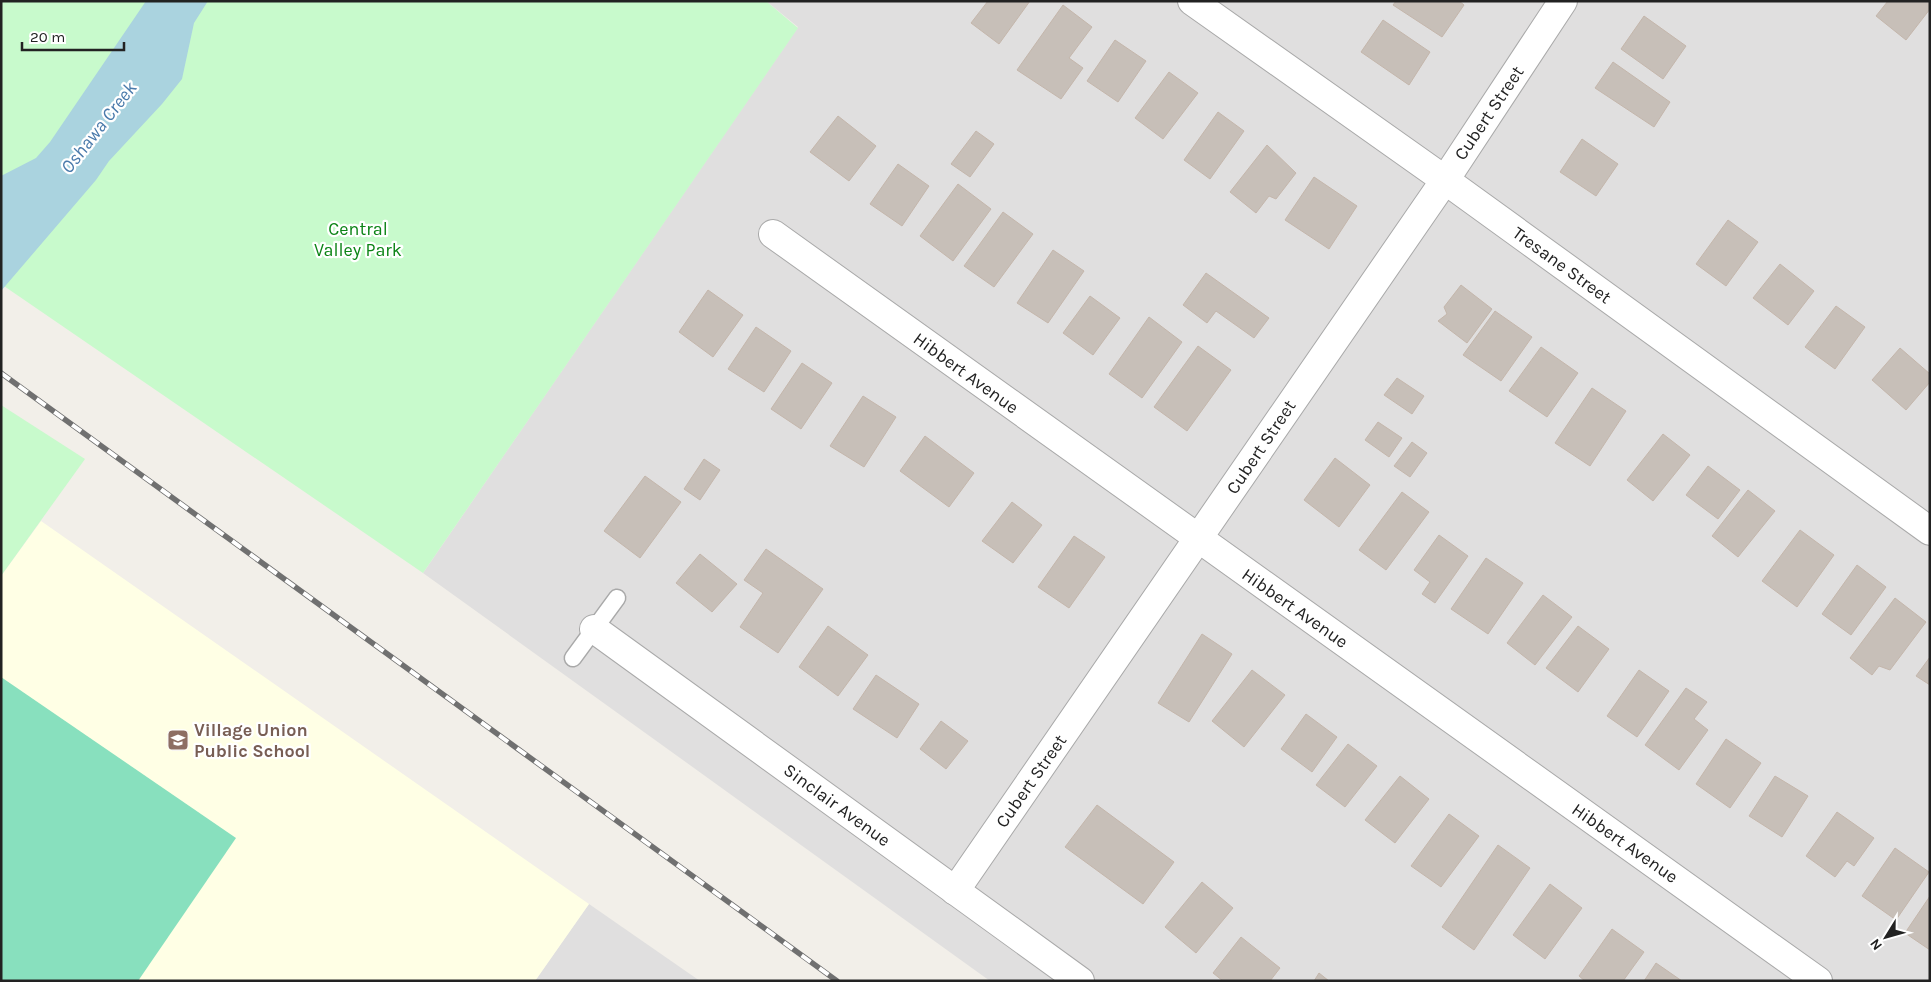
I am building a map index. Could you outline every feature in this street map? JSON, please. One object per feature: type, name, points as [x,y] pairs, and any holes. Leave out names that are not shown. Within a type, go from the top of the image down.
[{"type":"street","name":"Tresane Street","points":[[1192,1],[1445,180],[1930,531]]},
{"type":"street","name":"Cubert Street","points":[[955,891],[1445,180],[1563,1]]},
{"type":"street","name":"Hibbert Avenue","points":[[773,234],[1818,981]]},
{"type":"street","name":"Sinclair Avenue","points":[[594,629],[1080,981]]},
{"type":"lane","points":[[573,658],[617,598]]},
{"type":"shaded area","points":[[766,1],[1930,1],[1930,981],[990,981],[423,573],[798,27]]},
{"type":"shaded area","name":"Village Union Public School","points":[[41,521],[589,904],[535,981],[1,981],[1,576]]},
{"type":"shaded area","points":[[589,904],[700,981],[535,981]]},
{"type":"green space","name":"Central Valley Park","points":[[1,1],[766,1],[798,28],[423,573],[1,284]]},
{"type":"green space","points":[[1,405],[85,459],[1,576]]},
{"type":"green space","points":[[1,677],[236,838],[138,981],[1,981]]},
{"type":"water","name":"Oshawa Creek","points":[[146,1],[208,1],[194,23],[182,79],[162,104],[109,161],[96,180],[1,291],[1,176],[36,158],[50,142]]},
{"type":"building","points":[[988,1],[1030,1],[999,44],[971,23]]},
{"type":"building","points":[[1396,1],[1459,1],[1464,5],[1442,37],[1393,5]]},
{"type":"building","points":[[1888,1],[1930,1],[1930,9],[1906,40],[1876,16]]},
{"type":"building","points":[[1063,5],[1092,27],[1069,58],[1083,68],[1061,99],[1017,70]]},
{"type":"building","points":[[1644,16],[1686,46],[1663,79],[1621,49]]},
{"type":"building","points":[[1383,20],[1430,52],[1409,85],[1361,52]]},
{"type":"building","points":[[1115,40],[1146,61],[1118,102],[1087,81]]},
{"type":"building","points":[[1613,62],[1670,102],[1654,127],[1595,88]]},
{"type":"building","points":[[1169,72],[1198,93],[1163,139],[1135,118]]},
{"type":"building","points":[[1218,112],[1244,131],[1210,179],[1184,160]]},
{"type":"building","points":[[838,116],[876,146],[849,181],[810,152]]},
{"type":"building","points":[[976,131],[994,144],[970,177],[951,164]]},
{"type":"building","points":[[1582,139],[1618,164],[1596,196],[1560,172]]},
{"type":"building","points":[[1267,145],[1296,173],[1276,199],[1269,196],[1256,213],[1230,192]]},
{"type":"building","points":[[898,164],[929,186],[902,226],[870,204]]},
{"type":"building","points":[[1314,177],[1357,206],[1329,249],[1285,220]]},
{"type":"building","points":[[958,184],[991,209],[953,261],[920,236]]},
{"type":"building","points":[[1003,212],[1033,234],[994,287],[964,266]]},
{"type":"building","points":[[1728,220],[1758,242],[1726,286],[1696,264]]},
{"type":"building","points":[[1053,250],[1084,271],[1048,323],[1017,303]]},
{"type":"building","points":[[1780,264],[1814,291],[1788,325],[1753,298]]},
{"type":"building","points":[[1206,273],[1269,318],[1254,338],[1216,311],[1207,323],[1183,305]]},
{"type":"building","points":[[1461,285],[1492,309],[1467,343],[1438,321],[1447,314],[1444,307]]},
{"type":"building","points":[[708,290],[743,315],[713,357],[679,332]]},
{"type":"building","points":[[1090,296],[1120,318],[1093,355],[1063,333]]},
{"type":"building","points":[[1836,306],[1865,327],[1835,369],[1805,347]]},
{"type":"building","points":[[1495,311],[1532,337],[1501,381],[1463,355]]},
{"type":"building","points":[[1149,317],[1182,342],[1142,398],[1109,374]]},
{"type":"building","points":[[756,327],[791,351],[764,392],[728,369]]},
{"type":"building","points":[[1198,346],[1231,370],[1187,431],[1154,407]]},
{"type":"building","points":[[1541,347],[1578,373],[1547,417],[1509,391]]},
{"type":"building","points":[[1900,348],[1930,374],[1930,382],[1906,410],[1872,380]]},
{"type":"building","points":[[802,363],[832,383],[801,429],[771,409]]},
{"type":"building","points":[[1397,378],[1424,396],[1412,414],[1384,395]]},
{"type":"building","points":[[1592,388],[1626,411],[1590,466],[1555,443]]},
{"type":"building","points":[[863,396],[896,417],[864,467],[830,446]]},
{"type":"building","points":[[1378,422],[1402,438],[1389,457],[1365,440]]},
{"type":"building","points":[[1663,434],[1690,455],[1653,501],[1627,480]]},
{"type":"building","points":[[925,436],[974,473],[949,507],[900,471]]},
{"type":"building","points":[[1412,442],[1427,453],[1410,477],[1394,466]]},
{"type":"building","points":[[1335,458],[1370,485],[1339,527],[1304,500]]},
{"type":"building","points":[[704,459],[720,470],[700,500],[684,489]]},
{"type":"building","points":[[1708,466],[1740,490],[1718,519],[1686,495]]},
{"type":"building","points":[[645,476],[681,502],[640,558],[604,531]]},
{"type":"building","points":[[1748,490],[1775,511],[1738,557],[1712,536]]},
{"type":"building","points":[[1402,492],[1429,512],[1386,570],[1359,550]]},
{"type":"building","points":[[1012,502],[1042,525],[1013,563],[982,541]]},
{"type":"building","points":[[1800,530],[1834,555],[1797,607],[1762,581]]},
{"type":"building","points":[[1439,535],[1468,556],[1435,603],[1422,594],[1430,582],[1414,570]]},
{"type":"building","points":[[1074,536],[1105,557],[1069,608],[1038,587]]},
{"type":"building","points":[[766,549],[823,589],[778,653],[740,627],[763,593],[744,580]]},
{"type":"building","points":[[700,554],[737,584],[712,612],[676,583]]},
{"type":"building","points":[[1486,558],[1523,583],[1488,634],[1451,609]]},
{"type":"building","points":[[1857,565],[1886,587],[1851,635],[1822,614]]},
{"type":"building","points":[[1543,595],[1572,617],[1535,665],[1507,643]]},
{"type":"building","points":[[1895,598],[1926,622],[1890,670],[1879,666],[1872,675],[1850,658]]},
{"type":"building","points":[[828,626],[868,655],[838,696],[799,667]]},
{"type":"building","points":[[1578,626],[1609,649],[1578,692],[1546,668]]},
{"type":"building","points":[[1202,634],[1232,654],[1189,722],[1158,703]]},
{"type":"building","points":[[1930,657],[1930,685],[1916,676]]},
{"type":"building","points":[[1252,670],[1285,695],[1244,747],[1212,721]]},
{"type":"building","points":[[1639,670],[1669,691],[1637,737],[1607,716]]},
{"type":"building","points":[[876,675],[919,704],[897,738],[853,709]]},
{"type":"building","points":[[1686,688],[1707,702],[1694,719],[1708,730],[1679,770],[1645,745]]},
{"type":"building","points":[[1306,714],[1337,737],[1312,772],[1281,749]]},
{"type":"building","points":[[941,721],[968,741],[946,769],[920,749]]},
{"type":"building","points":[[1726,739],[1761,763],[1730,808],[1696,784]]},
{"type":"building","points":[[1348,744],[1377,766],[1345,807],[1316,785]]},
{"type":"building","points":[[1400,776],[1429,799],[1395,843],[1365,820]]},
{"type":"building","points":[[1775,776],[1808,796],[1782,837],[1749,816]]},
{"type":"building","points":[[1097,805],[1174,862],[1143,904],[1065,847]]},
{"type":"building","points":[[1837,812],[1874,838],[1854,866],[1847,861],[1835,877],[1806,856]]},
{"type":"building","points":[[1449,814],[1479,836],[1441,887],[1411,866]]},
{"type":"building","points":[[1498,845],[1530,868],[1474,950],[1442,927]]},
{"type":"building","points":[[1895,848],[1929,872],[1896,920],[1862,896]]},
{"type":"building","points":[[1202,882],[1233,908],[1196,953],[1165,927]]},
{"type":"building","points":[[1550,884],[1582,908],[1545,959],[1513,935]]},
{"type":"building","points":[[1930,896],[1930,950],[1905,933]]},
{"type":"building","points":[[1612,929],[1644,952],[1623,981],[1585,981],[1579,976]]},
{"type":"building","points":[[1241,937],[1280,968],[1270,981],[1223,981],[1213,973]]},
{"type":"building","points":[[1656,963],[1682,981],[1644,981]]},
{"type":"building","points":[[1319,973],[1329,981],[1314,981]]},
{"type":"railway","points":[[1,373],[837,981]]},
{"type":"place","name":"Village Union Public School","points":[[178,740]]}]
